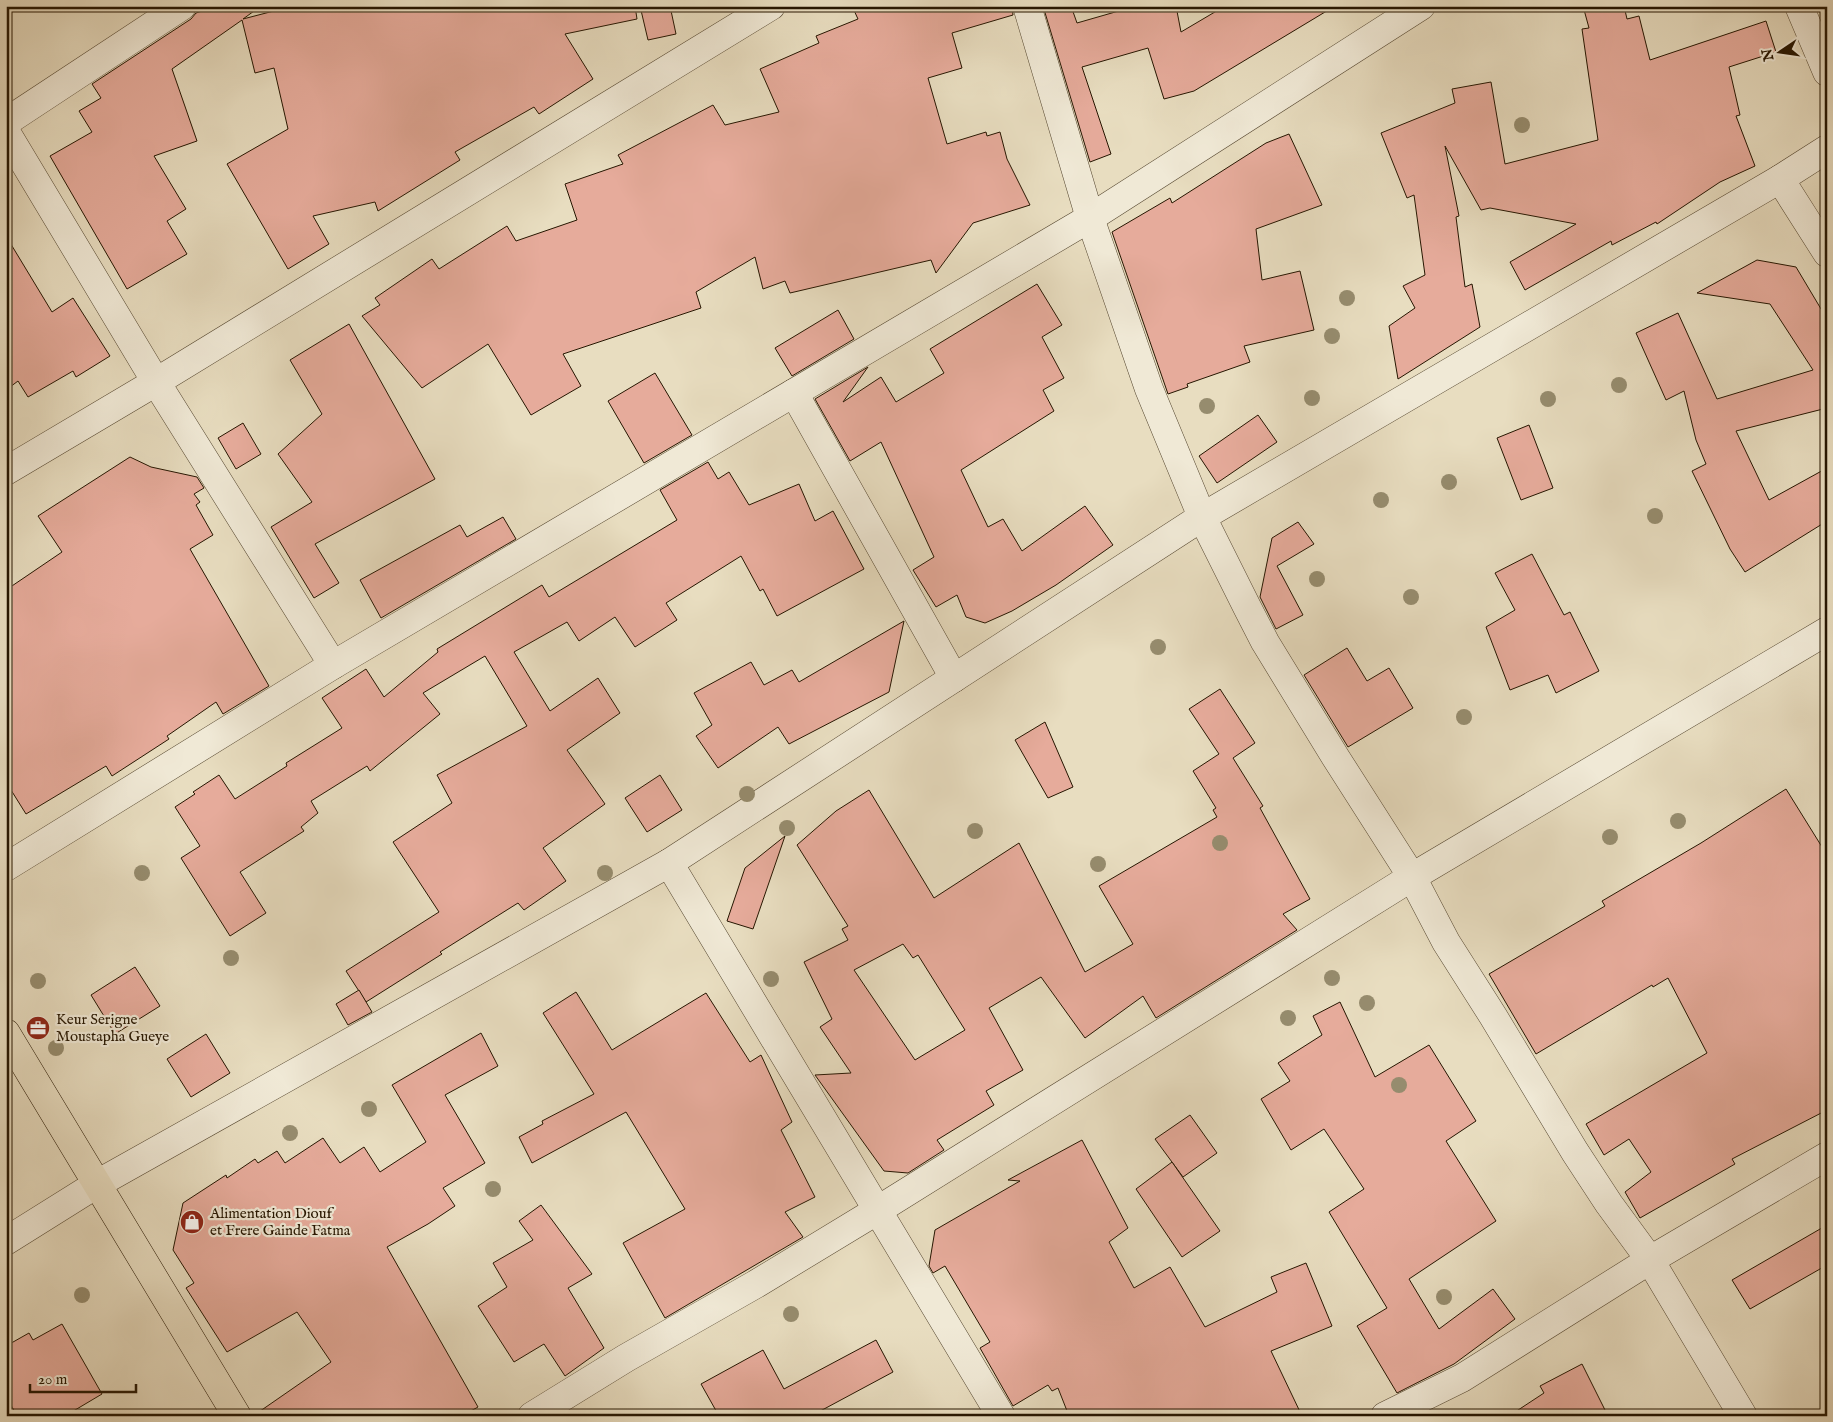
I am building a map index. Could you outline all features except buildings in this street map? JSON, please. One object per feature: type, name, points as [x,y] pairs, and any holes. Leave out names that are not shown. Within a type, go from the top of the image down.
[{"type":"main road","points":[[6,1033],[237,1416]]},
{"type":"street","points":[[6,122],[182,6]]},
{"type":"street","points":[[6,471],[156,382],[770,6]]},
{"type":"street","points":[[1028,6],[1090,218],[1149,389],[1202,517],[1265,642],[1412,877],[1446,942],[1493,1016],[1574,1152],[1650,1260],[1743,1416]]},
{"type":"street","points":[[6,867],[333,665],[1090,218],[1421,6]]},
{"type":"street","points":[[1799,6],[1827,72]]},
{"type":"street","points":[[6,132],[156,382],[333,665]]},
{"type":"street","points":[[6,1241],[97,1184],[668,863],[1202,517],[1780,180],[1827,149]]},
{"type":"street","points":[[1780,180],[1827,252]]},
{"type":"street","points":[[794,393],[954,678]]},
{"type":"street","points":[[532,1416],[626,1358],[756,1284],[878,1210],[1412,877],[1827,631]]},
{"type":"street","points":[[668,863],[1001,1416]]},
{"type":"street","points":[[1385,1416],[1462,1378],[1650,1260],[1827,1156]]},
{"type":"place","name":"Keur Serigne Moustapha Gueye","points":[[38,1028]]},
{"type":"place","name":"Alimentation Diouf et Frere Gainde Fatma","points":[[192,1222]]}]
